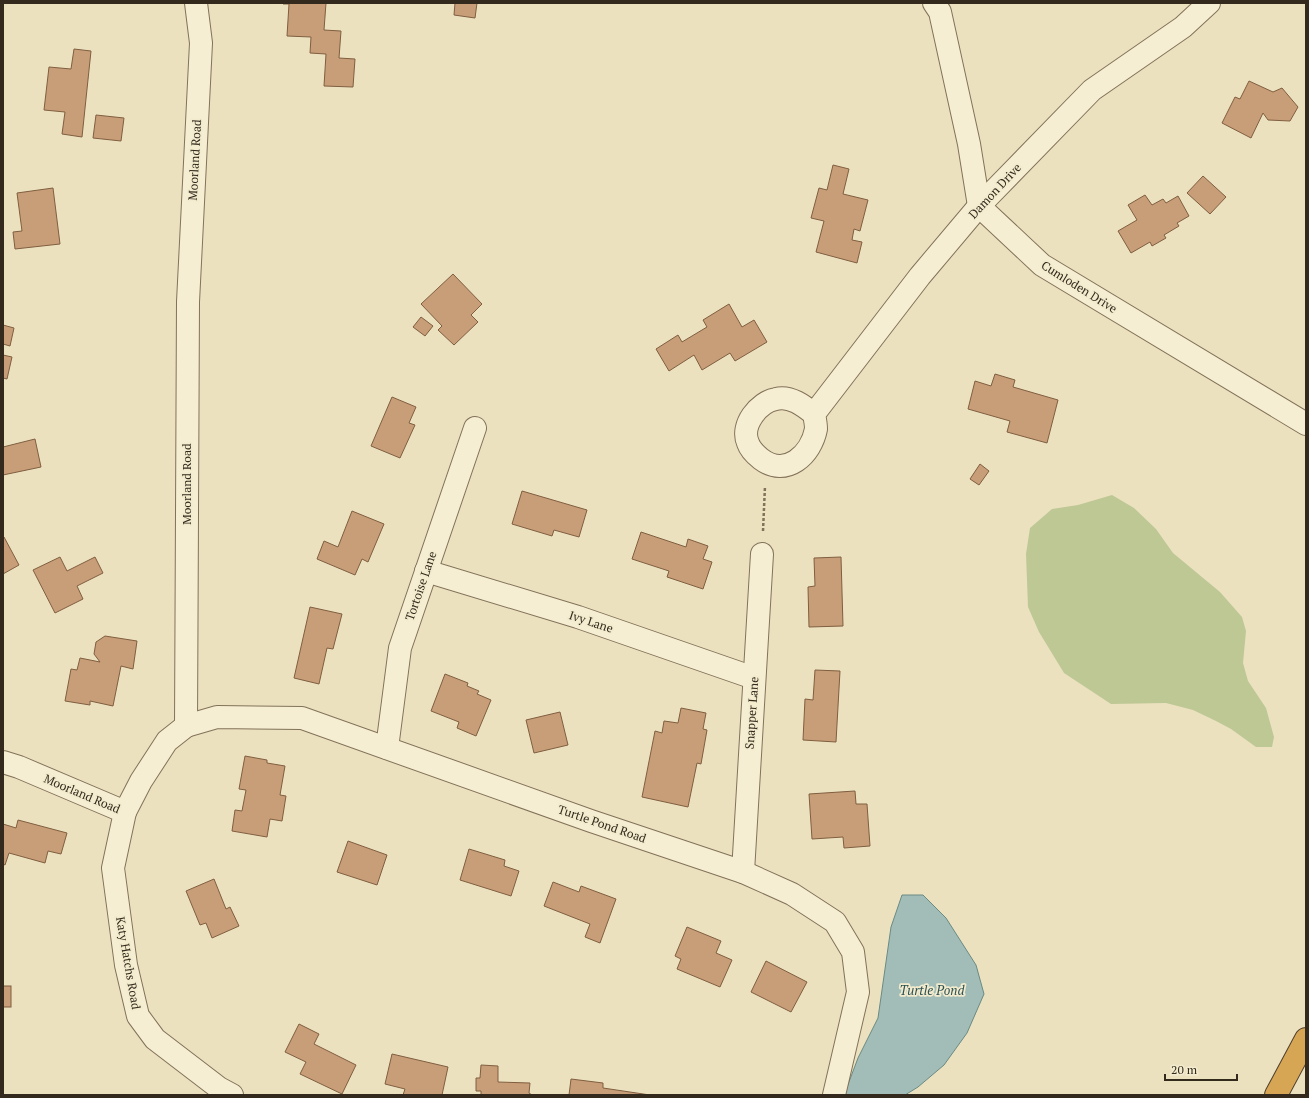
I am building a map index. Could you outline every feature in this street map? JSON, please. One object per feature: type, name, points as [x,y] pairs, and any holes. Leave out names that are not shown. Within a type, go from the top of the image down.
[{"type":"highway","points":[[1276,1095],[1306,1039]]},
{"type":"street","name":"Moorland Road","points":[[3,762],[19,767],[125,812],[141,781],[167,741],[186,726],[188,302],[201,44],[196,3]]},
{"type":"street","points":[[934,3],[940,12],[970,144],[979,206]]},
{"type":"street","name":"Damon Drive","points":[[814,414],[920,276],[979,206],[1092,90],[1183,27],[1209,3]]},
{"type":"street","name":"Cumloden Drive","points":[[979,206],[1042,265],[1306,424]]},
{"type":"street","points":[[776,398],[790,400],[804,405],[814,414],[816,428],[812,442],[804,456],[792,464],[779,466],[767,463],[756,455],[747,442],[746,429],[752,417],[762,405],[776,398]]},
{"type":"street","name":"Tortoise Lane","points":[[387,748],[400,648],[475,428]]},
{"type":"street","name":"Snapper Lane","points":[[743,872],[762,554]]},
{"type":"street","name":"Ivy Lane","points":[[426,571],[578,617],[754,678]]},
{"type":"street","name":"Turtle Pond Road","points":[[186,726],[217,717],[302,718],[591,821],[743,872],[792,894],[835,922],[853,952],[858,992],[834,1095]]},
{"type":"street","name":"Katy Hatchs Road","points":[[125,812],[113,868],[126,965],[138,1016],[155,1039],[219,1088],[232,1095]]},
{"type":"path","points":[[762,554],[767,463]]},
{"type":"green space","points":[[1112,495],[1134,508],[1156,529],[1173,553],[1220,592],[1242,617],[1246,631],[1243,663],[1248,681],[1266,708],[1274,737],[1272,747],[1256,747],[1231,729],[1193,710],[1166,703],[1111,704],[1064,673],[1039,632],[1028,607],[1026,554],[1030,528],[1052,509],[1078,505]]},
{"type":"water","name":"Turtle Pond","points":[[902,895],[923,895],[946,918],[976,965],[984,994],[967,1033],[944,1065],[918,1087],[905,1095],[844,1095],[858,1058],[878,1018],[891,927]]},
{"type":"building","points":[[283,3],[326,3],[324,30],[341,31],[339,58],[355,59],[353,87],[324,86],[326,54],[310,53],[311,37],[287,36],[289,4]]},
{"type":"building","points":[[455,3],[477,3],[475,18],[454,15]]},
{"type":"building","points":[[74,49],[91,51],[82,137],[62,134],[65,112],[44,110],[49,67],[71,69]]},
{"type":"building","points":[[1249,81],[1273,92],[1282,88],[1298,107],[1290,121],[1268,120],[1263,113],[1251,138],[1222,123],[1235,97],[1240,99]]},
{"type":"building","points":[[96,115],[124,118],[121,141],[93,138]]},
{"type":"building","points":[[833,165],[849,169],[843,194],[868,200],[860,231],[854,229],[852,240],[862,242],[857,263],[816,252],[824,221],[811,218],[819,188],[827,190]]},
{"type":"building","points":[[1203,176],[1226,197],[1210,214],[1187,193]]},
{"type":"building","points":[[53,188],[60,244],[15,249],[13,232],[22,231],[17,193]]},
{"type":"building","points":[[1145,195],[1152,205],[1163,199],[1166,203],[1178,196],[1189,216],[1177,223],[1179,226],[1164,235],[1166,238],[1152,246],[1150,242],[1131,253],[1118,231],[1137,220],[1128,205]]},
{"type":"building","points":[[453,274],[482,304],[471,315],[478,322],[454,345],[438,330],[442,326],[421,304]]},
{"type":"building","points":[[729,304],[742,327],[754,320],[767,342],[735,361],[730,353],[702,370],[694,355],[669,371],[656,349],[678,335],[682,342],[707,327],[703,320]]},
{"type":"building","points":[[421,317],[433,326],[425,336],[413,327]]},
{"type":"building","points":[[3,325],[14,328],[10,346],[3,344]]},
{"type":"building","points":[[3,355],[12,357],[7,379],[3,378]]},
{"type":"building","points":[[995,374],[1015,380],[1013,387],[1058,400],[1047,443],[1007,432],[1010,421],[968,409],[975,381],[991,386]]},
{"type":"building","points":[[392,397],[416,407],[409,423],[415,425],[400,458],[371,446]]},
{"type":"building","points":[[35,439],[41,467],[3,475],[3,447]]},
{"type":"building","points":[[980,464],[989,471],[979,485],[970,479]]},
{"type":"building","points":[[522,491],[587,510],[579,537],[554,530],[552,536],[512,524]]},
{"type":"building","points":[[352,511],[384,524],[368,562],[362,559],[355,575],[317,559],[324,541],[338,547]]},
{"type":"building","points":[[641,532],[686,547],[688,539],[708,546],[703,559],[712,562],[703,589],[667,577],[669,571],[632,559]]},
{"type":"building","points":[[4,537],[19,565],[3,574],[3,538]]},
{"type":"building","points":[[60,557],[67,571],[95,557],[103,573],[77,586],[83,599],[55,613],[33,570]]},
{"type":"building","points":[[841,557],[843,626],[809,627],[808,587],[815,586],[814,558]]},
{"type":"building","points":[[310,607],[342,614],[333,649],[327,648],[319,684],[294,678]]},
{"type":"building","points":[[105,636],[137,641],[133,669],[121,666],[113,706],[90,701],[90,705],[65,701],[71,669],[77,670],[80,658],[100,662],[94,654],[96,642]]},
{"type":"building","points":[[815,670],[840,671],[836,742],[803,740],[805,699],[813,700]]},
{"type":"building","points":[[445,674],[468,683],[467,686],[479,691],[477,694],[491,700],[476,736],[457,728],[459,722],[431,711]]},
{"type":"building","points":[[681,708],[706,713],[703,729],[707,730],[701,764],[697,763],[688,807],[642,797],[655,731],[662,733],[664,721],[678,723]]},
{"type":"building","points":[[560,712],[568,745],[534,753],[526,720]]},
{"type":"building","points":[[245,756],[267,760],[267,763],[285,766],[280,795],[286,796],[282,821],[270,819],[267,837],[232,831],[235,810],[242,811],[246,790],[239,789]]},
{"type":"building","points":[[855,791],[856,804],[867,804],[870,846],[844,848],[843,837],[812,839],[809,794]]},
{"type":"building","points":[[18,820],[67,833],[61,854],[48,851],[45,863],[9,853],[5,865],[3,864],[3,824],[16,828]]},
{"type":"building","points":[[348,841],[387,855],[377,885],[337,872]]},
{"type":"building","points":[[469,849],[505,860],[504,866],[519,871],[511,896],[460,880]]},
{"type":"building","points":[[214,879],[226,909],[230,907],[239,926],[212,938],[206,923],[200,925],[186,891]]},
{"type":"building","points":[[553,882],[579,892],[581,886],[616,899],[600,943],[585,937],[590,924],[544,906]]},
{"type":"building","points":[[687,927],[721,941],[716,953],[732,960],[720,987],[677,969],[681,959],[675,956]]},
{"type":"building","points":[[766,961],[807,982],[791,1012],[751,992]]},
{"type":"building","points":[[3,986],[11,986],[11,1007],[3,1007]]},
{"type":"building","points":[[299,1024],[319,1034],[314,1044],[356,1065],[342,1094],[300,1074],[306,1062],[285,1052]]},
{"type":"building","points":[[392,1054],[448,1067],[442,1095],[403,1095],[405,1089],[385,1084]]},
{"type":"building","points":[[481,1065],[498,1066],[498,1082],[530,1083],[529,1093],[532,1095],[481,1095],[481,1091],[476,1091],[476,1078],[480,1078]]},
{"type":"building","points":[[571,1079],[603,1083],[603,1088],[650,1095],[569,1095]]}]
